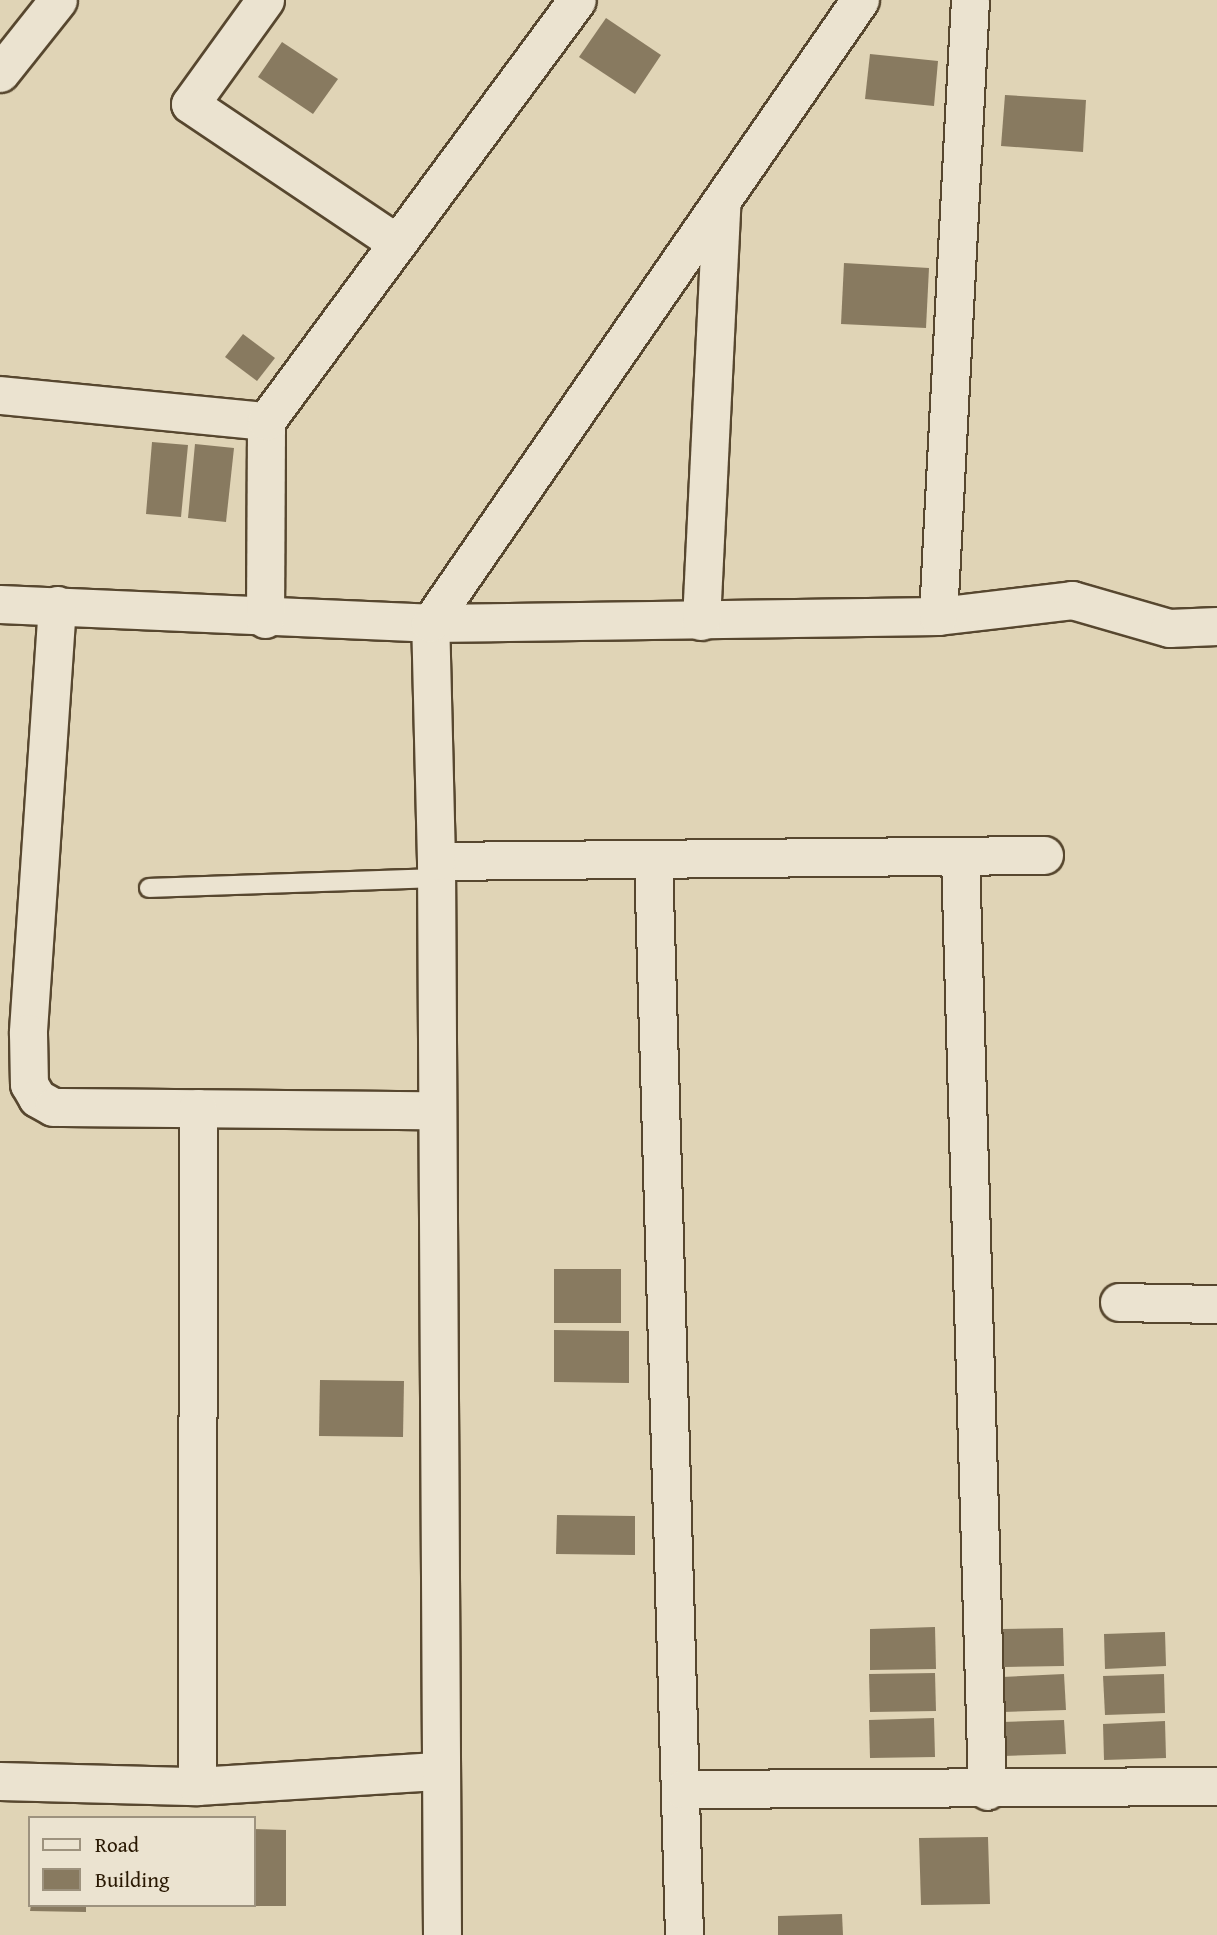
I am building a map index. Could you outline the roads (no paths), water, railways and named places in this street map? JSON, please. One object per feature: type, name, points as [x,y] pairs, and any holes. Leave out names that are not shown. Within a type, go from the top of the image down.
[{"type":"street","points":[[0,73],[58,0]]},
{"type":"street","points":[[265,0],[190,104],[395,242]]},
{"type":"street","points":[[265,619],[266,421],[395,242],[576,0]]},
{"type":"street","points":[[442,1935],[437,1771],[434,1110],[436,869],[430,624],[860,0]]},
{"type":"street","points":[[938,616],[970,0]]},
{"type":"street","points":[[701,621],[721,205]]},
{"type":"street","points":[[0,395],[266,421]]},
{"type":"street","points":[[0,604],[57,605],[265,619],[430,624],[938,616],[1072,600],[1169,628],[1217,626]]},
{"type":"street","points":[[57,605],[28,1033],[29,1084],[37,1098],[54,1107],[434,1110]]},
{"type":"street","points":[[436,869],[653,859],[1044,855]]},
{"type":"street","points":[[960,857],[987,1791]]},
{"type":"street","points":[[653,859],[684,1935]]},
{"type":"street","points":[[197,1786],[198,1108]]},
{"type":"street","points":[[1119,1302],[1217,1304]]},
{"type":"street","points":[[0,1781],[197,1786],[437,1771]]},
{"type":"street","points":[[681,1789],[987,1791],[1217,1786]]},
{"type":"lane","points":[[149,888],[436,869]]}]
